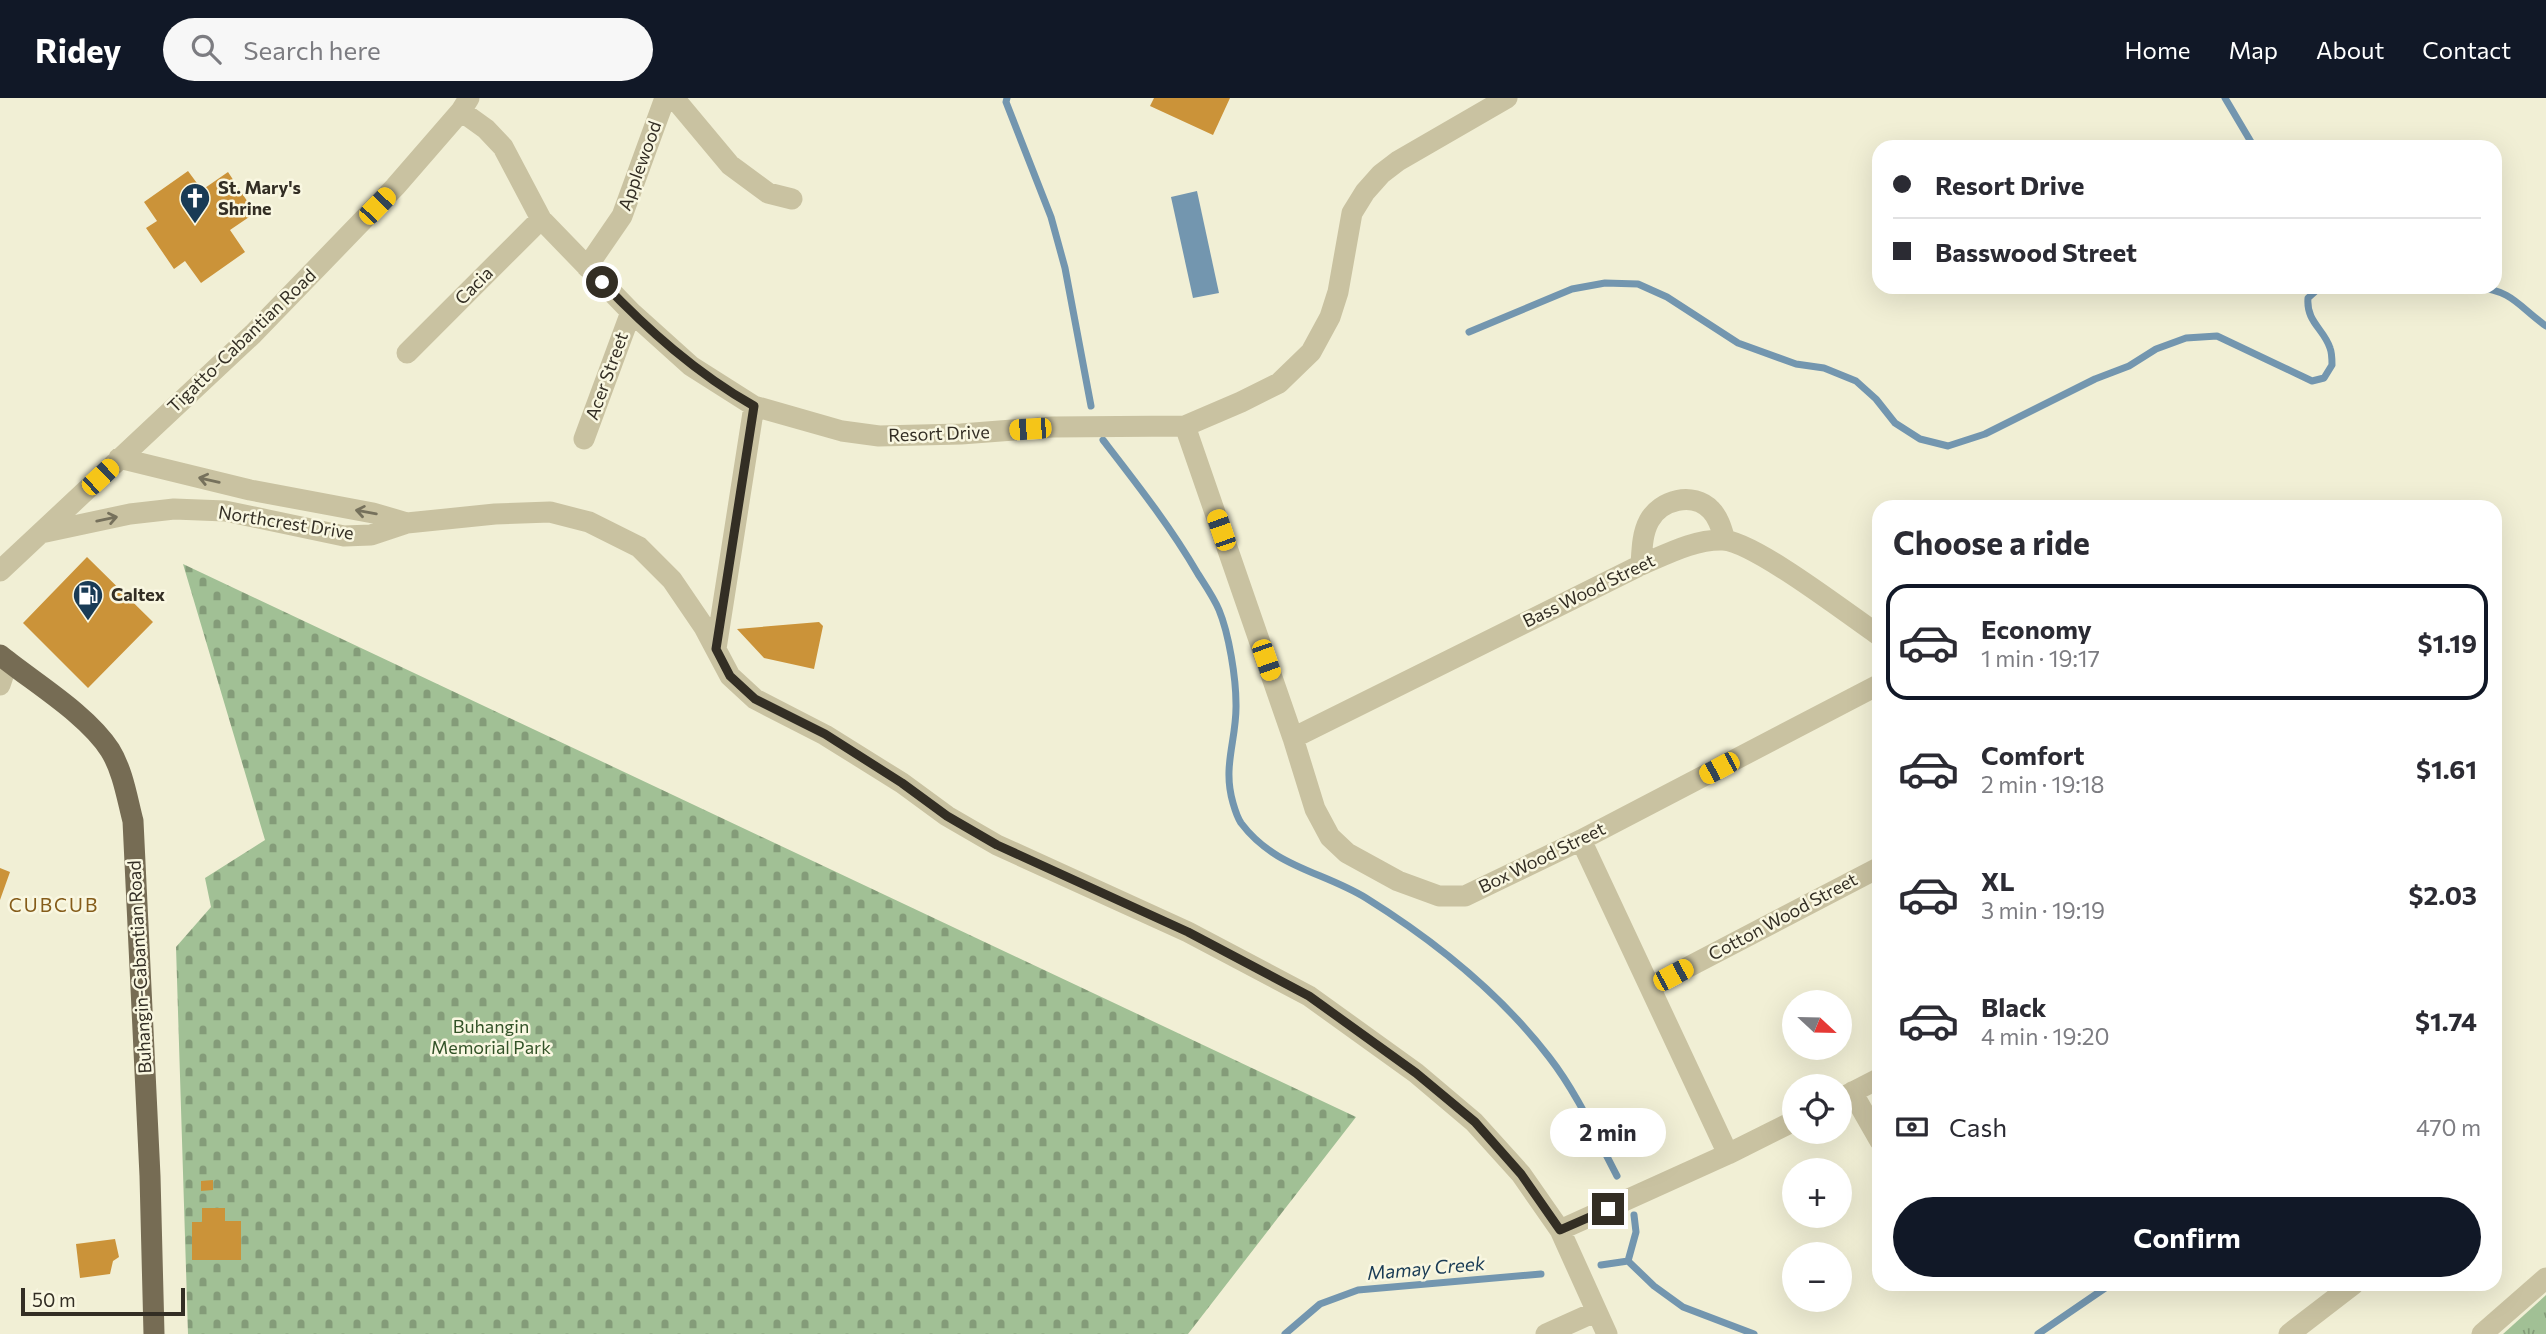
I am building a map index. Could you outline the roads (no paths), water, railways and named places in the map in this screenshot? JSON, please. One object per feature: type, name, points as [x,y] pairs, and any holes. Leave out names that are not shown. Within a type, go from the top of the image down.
[{"type":"main road","name":"Buhangin-Cabantian Road","points":[[4,658],[94,730],[110,751],[120,773],[133,821],[150,1176],[154,1334]]},
{"type":"street","name":"Applewood","points":[[587,267],[622,216],[665,98]]},
{"type":"street","points":[[674,98],[730,165],[768,193],[792,200]]},
{"type":"street","name":"Resort Drive","points":[[465,104],[503,147],[541,219],[631,312],[691,366],[754,406],[842,431],[879,436],[961,434],[1052,427],[1185,426],[1279,383],[1311,352],[1331,317],[1352,213],[1365,192],[1381,174],[1398,161],[1507,98]]},
{"type":"street","name":"Tigatto-Cabantian Road","points":[[0,571],[253,334],[395,187],[465,104]]},
{"type":"street","name":"Cacia","points":[[407,353],[541,219]]},
{"type":"street","name":"Acer Street","points":[[584,439],[631,312]]},
{"type":"street","points":[[716,649],[754,406]]},
{"type":"street","name":"Box Wood Street","points":[[1185,426],[1315,809],[1330,837],[1347,853],[1398,881],[1439,896],[1465,896],[1581,840],[1872,688]]},
{"type":"street","name":"Northcrest Drive","points":[[119,458],[250,490],[373,513],[407,523]]},
{"type":"street","points":[[245,515],[250,490]]},
{"type":"street","points":[[1641,565],[1644,532],[1659,509],[1674,501],[1701,503],[1712,510],[1725,540],[1753,550],[1872,631]]},
{"type":"street","name":"Northcrest Drive","points":[[41,533],[131,514],[174,509],[225,511],[344,536],[371,535],[407,523],[495,514],[550,512],[589,522],[639,547],[672,580],[730,676],[755,699],[825,734],[902,783],[947,816],[997,845],[1188,932],[1309,996],[1416,1073],[1475,1122],[1521,1174],[1560,1230],[1606,1334]]},
{"type":"street","name":"Bass Wood Street","points":[[1293,738],[1641,565],[1706,541],[1725,540]]},
{"type":"street","points":[[0,685],[4,658]]},
{"type":"street","points":[[1581,840],[1728,1154]]},
{"type":"street","name":"Cotton Wood Street","points":[[1650,987],[1872,871]]},
{"type":"street","points":[[1852,1093],[1872,1082]]},
{"type":"street","points":[[1852,1104],[1872,1130]]},
{"type":"street","points":[[1560,1230],[1782,1127]]},
{"type":"street","points":[[2482,1334],[2546,1278]]},
{"type":"street","points":[[2290,1334],[2345,1291]]},
{"type":"street","points":[[1546,1334],[1595,1312]]},
{"type":"water","points":[[1197,191],[1219,293],[1193,298],[1171,197]]},
{"type":"waterway","points":[[1007,98],[1006,102],[1051,217],[1065,268],[1091,406]]},
{"type":"waterway","points":[[2225,98],[2250,140]]},
{"type":"waterway","points":[[1469,332],[1572,289],[1605,283],[1638,284],[1667,297],[1738,343],[1796,364],[1824,368],[1856,381],[1876,399],[1895,423],[1920,439],[1948,446],[1985,434],[2095,379],[2129,366],[2156,349],[2186,338],[2217,336],[2312,381],[2324,378],[2332,365],[2331,352],[2310,313],[2308,298],[2312,294]]},
{"type":"waterway","points":[[2502,294],[2546,326]]},
{"type":"waterway","points":[[1103,440],[1176,539],[1212,596],[1223,620],[1236,693],[1236,717],[1229,765],[1230,790],[1241,823],[1269,850],[1349,889],[1392,915],[1441,950],[1487,989],[1530,1033],[1559,1071],[1586,1115],[1617,1176]]},
{"type":"waterway","points":[[1628,1261],[1636,1232],[1634,1215]]},
{"type":"waterway","points":[[1628,1261],[1654,1286],[1683,1307],[1754,1334]]},
{"type":"waterway","name":"Mamay Creek","points":[[1601,1265],[1628,1261]]},
{"type":"waterway","name":"Mamay Creek","points":[[1285,1334],[1320,1304],[1358,1290],[1541,1274]]},
{"type":"waterway","points":[[2038,1334],[2101,1291]]},
{"type":"place","name":"St. Mary's Shrine","points":[[195,225]]},
{"type":"place","name":"Caltex","points":[[88,622]]},
{"type":"district","name":"CUBCUB","points":[[54,905]]},
{"type":"park label","name":"Buhangin Memorial Park","points":[[491,1037]]}]
